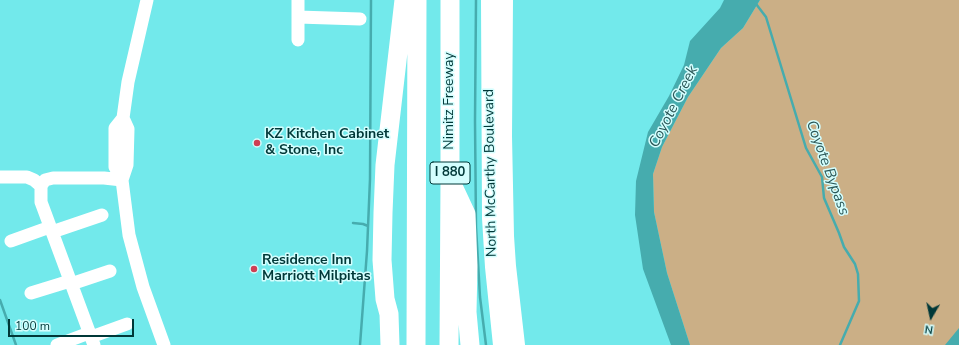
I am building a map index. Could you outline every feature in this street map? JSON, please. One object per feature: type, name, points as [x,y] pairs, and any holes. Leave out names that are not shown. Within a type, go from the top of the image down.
[{"type":"highway","points":[[390,345],[389,314],[385,299],[382,260],[385,165],[404,0]]},
{"type":"highway","name":"I 880","points":[[416,345],[417,0]]},
{"type":"highway","name":"Nimitz Freeway","points":[[449,345],[450,0]]},
{"type":"highway","points":[[450,179],[466,214],[468,266],[467,312],[470,345]]},
{"type":"highway","points":[[380,345],[385,299]]},
{"type":"main road","name":"North McCarthy Boulevard","points":[[489,0],[497,46],[508,266],[517,345]]},
{"type":"main road","name":"North McCarthy Boulevard","points":[[501,345],[490,226],[497,46],[505,0]]},
{"type":"street","points":[[147,0],[128,82],[122,118],[128,129],[127,165],[122,180],[128,228],[136,262],[164,345]]},
{"type":"street","points":[[298,0],[298,40]]},
{"type":"street","points":[[298,17],[360,19]]},
{"type":"street","points":[[0,177],[27,177],[34,180],[41,186]]},
{"type":"street","points":[[91,338],[41,202],[41,186],[45,180],[53,178],[104,178],[122,180]]},
{"type":"street","points":[[11,241],[102,214]]},
{"type":"street","points":[[32,293],[110,271]]},
{"type":"street","points":[[57,345],[91,338],[127,324]]},
{"type":"shaded area","points":[[760,0],[959,0],[959,345],[690,345],[667,273],[654,212],[653,174],[662,147],[688,97],[721,48],[743,28]]},
{"type":"water","name":"Coyote Creek","points":[[724,0],[760,0],[743,28],[721,48],[688,97],[662,147],[653,174],[654,212],[667,273],[690,345],[671,345],[643,269],[635,215],[636,181],[648,132],[669,96],[684,65],[690,41],[720,8]]},
{"type":"water","points":[[273,273],[275,275],[286,275],[286,281],[270,281],[270,275]]},
{"type":"water","points":[[959,328],[959,345],[945,345]]},
{"type":"waterway","points":[[360,345],[367,251],[370,179],[371,0]]},
{"type":"waterway","points":[[476,0],[476,227],[480,297],[486,345]]},
{"type":"waterway","name":"Coyote Bypass","points":[[753,0],[766,17],[806,148],[822,177],[824,198],[844,247],[855,264],[858,274],[859,301],[840,345]]},
{"type":"waterway","points":[[353,223],[368,226]]},
{"type":"waterway","points":[[0,300],[16,345]]},
{"type":"place","name":"KZ Kitchen Cabinet & Stone, Inc","points":[[257,143]]},
{"type":"place","name":"Residence Inn Marriott Milpitas","points":[[254,269]]}]
